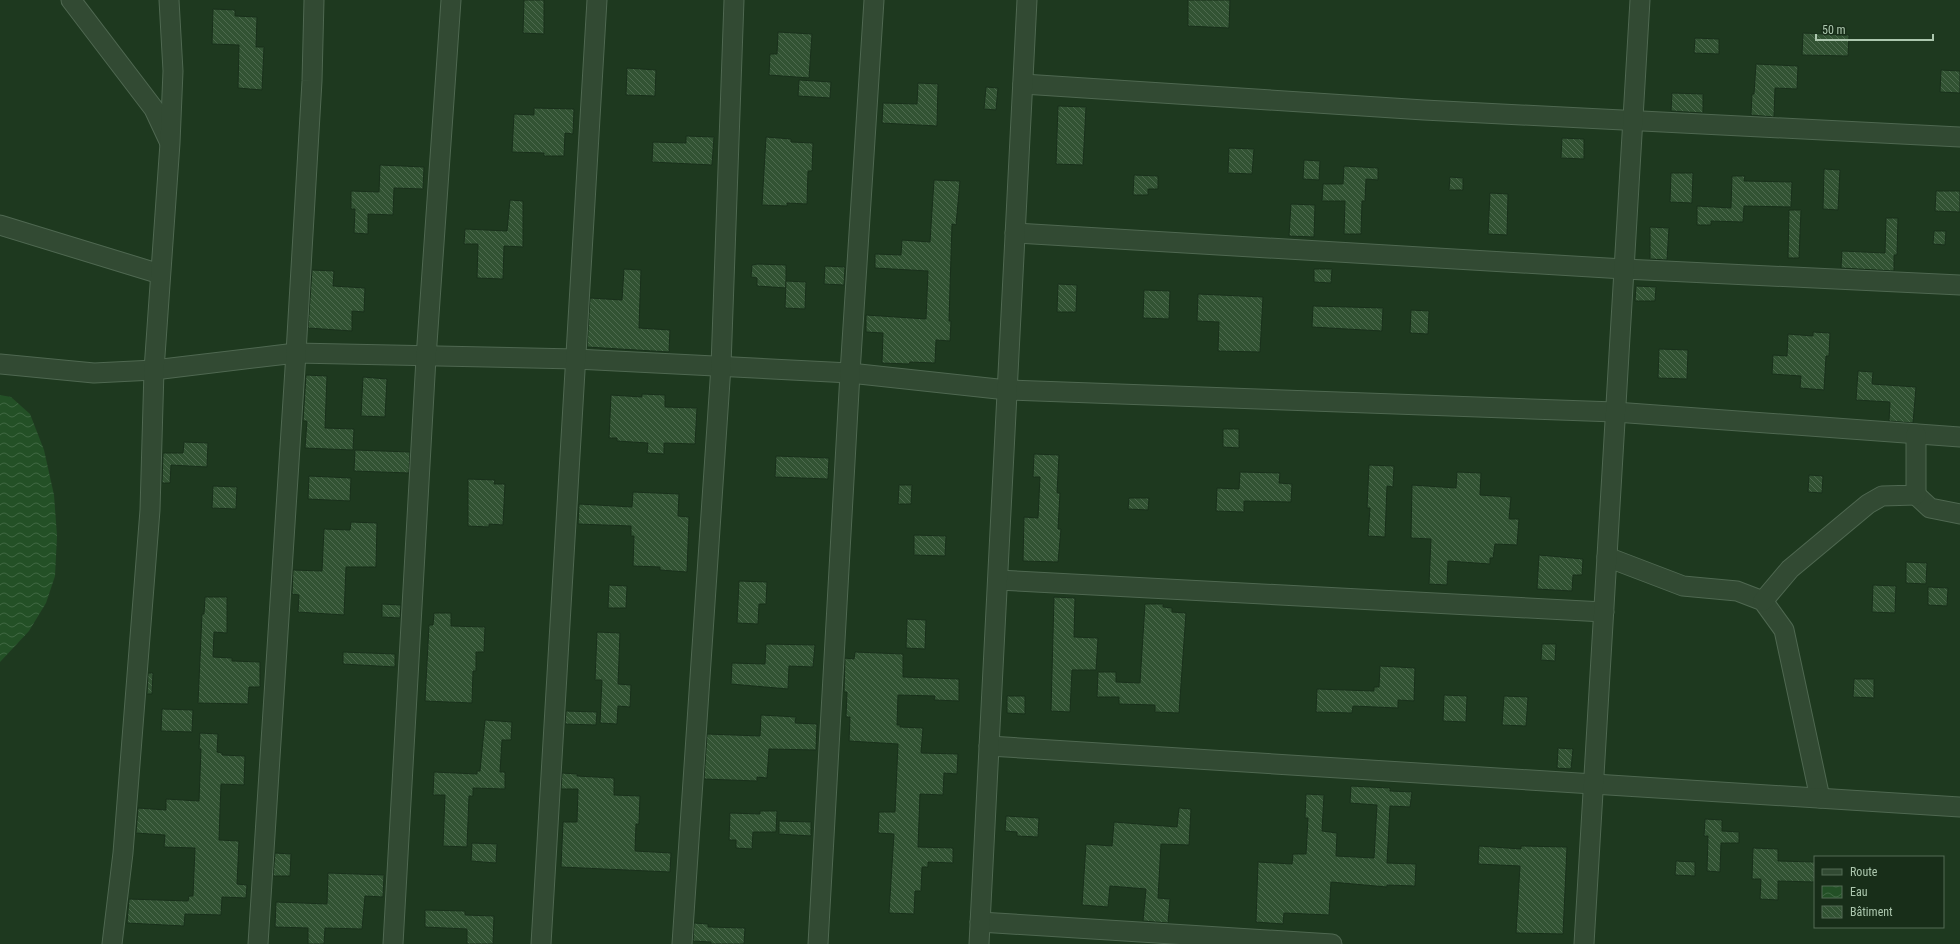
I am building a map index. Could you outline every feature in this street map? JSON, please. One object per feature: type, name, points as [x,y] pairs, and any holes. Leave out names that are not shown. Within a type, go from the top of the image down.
[{"type":"street","points":[[70,0],[154,109],[170,143]]},
{"type":"street","points":[[112,944],[123,853],[150,510],[154,370],[170,143],[173,71],[169,0]]},
{"type":"street","points":[[258,944],[296,354],[312,81],[314,0]]},
{"type":"street","points":[[393,944],[426,358],[451,0]]},
{"type":"street","points":[[541,944],[597,0]]},
{"type":"street","points":[[682,944],[721,366],[734,0]]},
{"type":"street","points":[[818,944],[850,373],[874,0]]},
{"type":"street","points":[[979,944],[1027,0]]},
{"type":"street","points":[[1584,944],[1640,0]]},
{"type":"street","points":[[1023,84],[1633,122],[1960,137]]},
{"type":"street","points":[[0,225],[160,274]]},
{"type":"street","points":[[1016,233],[1624,269],[1960,285]]},
{"type":"street","points":[[0,364],[94,373],[154,370],[296,354],[426,358],[576,359],[850,373],[1007,390],[1616,412],[1960,437]]},
{"type":"street","points":[[1916,434],[1916,495]]},
{"type":"street","points":[[1763,601],[1790,569],[1868,504],[1882,496],[1916,495],[1930,508],[1960,514]]},
{"type":"street","points":[[1607,557],[1683,586],[1736,591],[1763,601],[1784,630],[1820,798]]},
{"type":"street","points":[[998,580],[1604,612]]},
{"type":"street","points":[[989,746],[1960,807]]},
{"type":"street","points":[[980,922],[1332,944]]},
{"type":"water","points":[[0,395],[11,397],[30,414],[44,450],[54,495],[57,536],[55,576],[46,603],[29,631],[0,662]]},
{"type":"building","points":[[524,0],[544,0],[544,34],[523,33]]},
{"type":"building","points":[[1188,0],[1230,0],[1229,28],[1188,26]]},
{"type":"building","points":[[213,9],[235,10],[235,16],[257,17],[256,47],[264,47],[262,90],[238,88],[239,45],[212,44]]},
{"type":"building","points":[[778,32],[812,34],[809,78],[769,75],[770,54],[777,54]]},
{"type":"building","points":[[1803,33],[1849,35],[1848,56],[1802,55]]},
{"type":"building","points":[[1695,38],[1719,39],[1719,54],[1694,53]]},
{"type":"building","points":[[1756,64],[1798,66],[1797,89],[1775,88],[1774,117],[1751,115]]},
{"type":"building","points":[[627,68],[656,70],[655,96],[626,95]]},
{"type":"building","points":[[1941,70],[1960,71],[1960,93],[1940,92]]},
{"type":"building","points":[[799,80],[831,82],[830,98],[798,96]]},
{"type":"building","points":[[918,83],[938,84],[937,126],[882,123],[883,103],[917,104]]},
{"type":"building","points":[[986,87],[998,88],[996,110],[984,109]]},
{"type":"building","points":[[1672,93],[1703,94],[1703,113],[1671,111]]},
{"type":"building","points":[[1058,106],[1086,107],[1083,165],[1056,164]]},
{"type":"building","points":[[534,108],[574,109],[573,134],[565,133],[564,156],[544,156],[544,153],[512,152],[514,114],[534,115]]},
{"type":"building","points":[[686,136],[714,137],[712,165],[652,162],[653,142],[686,143]]},
{"type":"building","points":[[766,137],[791,139],[791,142],[813,143],[812,171],[808,171],[807,204],[787,203],[787,206],[762,205]]},
{"type":"building","points":[[1562,138],[1584,139],[1584,159],[1561,158]]},
{"type":"building","points":[[1229,148],[1254,149],[1252,174],[1228,173]]},
{"type":"building","points":[[1304,160],[1320,161],[1319,180],[1303,179]]},
{"type":"building","points":[[380,165],[424,167],[423,189],[394,188],[393,215],[368,214],[368,234],[354,233],[355,209],[351,209],[351,191],[379,192]]},
{"type":"building","points":[[1344,166],[1378,168],[1378,180],[1366,179],[1365,201],[1362,201],[1361,234],[1344,234],[1345,201],[1322,201],[1323,184],[1343,184]]},
{"type":"building","points":[[1824,169],[1840,170],[1838,210],[1823,209]]},
{"type":"building","points":[[1671,173],[1693,173],[1692,203],[1670,202]]},
{"type":"building","points":[[1134,175],[1158,176],[1158,189],[1148,189],[1148,195],[1133,195]]},
{"type":"building","points":[[1732,176],[1745,176],[1744,181],[1792,182],[1791,207],[1744,206],[1743,222],[1711,221],[1711,225],[1697,225],[1697,206],[1731,208]]},
{"type":"building","points":[[1450,177],[1463,178],[1463,190],[1449,190]]},
{"type":"building","points":[[934,180],[960,181],[956,225],[952,224],[949,321],[951,321],[950,341],[936,340],[935,363],[882,363],[883,333],[866,332],[866,315],[926,319],[928,271],[875,268],[875,254],[901,255],[902,240],[930,242]]},
{"type":"building","points":[[1936,191],[1960,191],[1960,212],[1935,211]]},
{"type":"building","points":[[1490,193],[1508,194],[1507,235],[1488,234]]},
{"type":"building","points":[[510,200],[523,201],[523,247],[504,246],[503,279],[477,278],[478,244],[464,244],[465,229],[507,231]]},
{"type":"building","points":[[1291,204],[1315,205],[1314,237],[1289,236]]},
{"type":"building","points":[[1789,210],[1801,210],[1799,258],[1788,258]]},
{"type":"building","points":[[1886,218],[1898,218],[1897,255],[1894,255],[1894,271],[1841,268],[1842,251],[1885,253]]},
{"type":"building","points":[[1650,227],[1669,228],[1667,260],[1650,259]]},
{"type":"building","points":[[1934,231],[1946,231],[1945,245],[1933,244]]},
{"type":"building","points":[[752,265],[786,265],[786,288],[757,286],[757,278],[751,277]]},
{"type":"building","points":[[825,266],[845,267],[844,285],[824,284]]},
{"type":"building","points":[[624,269],[641,270],[639,328],[670,330],[669,352],[587,347],[590,298],[622,300]]},
{"type":"building","points":[[1314,269],[1332,269],[1331,283],[1314,282]]},
{"type":"building","points":[[312,270],[334,271],[333,286],[365,288],[364,312],[352,311],[352,331],[308,328]]},
{"type":"building","points":[[786,281],[806,282],[805,309],[785,308]]},
{"type":"building","points":[[1058,284],[1077,285],[1076,312],[1057,312]]},
{"type":"building","points":[[1636,286],[1656,287],[1655,301],[1635,301]]},
{"type":"building","points":[[1144,290],[1170,291],[1169,319],[1143,318]]},
{"type":"building","points":[[1198,294],[1263,297],[1260,352],[1218,351],[1219,322],[1197,321]]},
{"type":"building","points":[[1313,306],[1383,308],[1382,331],[1312,327]]},
{"type":"building","points":[[1411,310],[1429,311],[1428,334],[1410,333]]},
{"type":"building","points":[[1813,332],[1830,333],[1829,356],[1826,356],[1824,390],[1800,388],[1801,376],[1772,374],[1773,355],[1787,356],[1788,334],[1813,336]]},
{"type":"building","points":[[1659,349],[1688,350],[1687,379],[1658,378]]},
{"type":"building","points":[[1858,371],[1873,372],[1872,384],[1916,387],[1913,423],[1889,421],[1890,402],[1856,400]]},
{"type":"building","points":[[306,375],[327,376],[325,428],[354,429],[353,450],[305,448],[307,421],[303,421]]},
{"type":"building","points":[[363,377],[387,379],[385,417],[361,416]]},
{"type":"building","points":[[642,394],[665,395],[665,407],[697,408],[695,444],[664,443],[664,454],[647,453],[648,443],[617,441],[617,438],[609,438],[611,395],[642,397]]},
{"type":"building","points":[[1223,429],[1239,429],[1239,448],[1223,447]]},
{"type":"building","points":[[184,442],[208,443],[207,467],[171,465],[170,483],[162,483],[163,453],[183,453]]},
{"type":"building","points":[[355,450],[410,452],[409,473],[354,471]]},
{"type":"building","points":[[1034,454],[1059,455],[1057,493],[1060,493],[1058,529],[1061,529],[1058,562],[1023,561],[1024,517],[1038,518],[1040,477],[1033,477]]},
{"type":"building","points":[[776,456],[829,458],[828,479],[775,477]]},
{"type":"building","points":[[1369,465],[1394,466],[1393,487],[1387,486],[1385,537],[1368,536],[1370,508],[1367,508]]},
{"type":"building","points":[[1240,472],[1280,473],[1279,483],[1292,484],[1291,502],[1244,501],[1244,512],[1216,511],[1217,488],[1239,489]]},
{"type":"building","points":[[1457,472],[1481,473],[1480,495],[1511,497],[1509,519],[1519,519],[1517,545],[1495,544],[1493,558],[1490,558],[1490,564],[1448,561],[1447,585],[1429,584],[1431,539],[1411,538],[1412,485],[1456,488]]},
{"type":"building","points":[[1809,475],[1823,476],[1822,493],[1808,492]]},
{"type":"building","points":[[309,476],[351,478],[350,501],[308,499]]},
{"type":"building","points":[[468,479],[495,480],[494,484],[505,484],[503,525],[489,524],[489,527],[468,526]]},
{"type":"building","points":[[899,485],[912,485],[911,504],[898,504]]},
{"type":"building","points":[[213,486],[237,487],[236,509],[212,508]]},
{"type":"building","points":[[633,492],[679,494],[678,516],[689,517],[687,572],[660,570],[660,567],[633,566],[634,536],[631,536],[631,526],[578,524],[579,504],[632,507]]},
{"type":"building","points":[[1129,498],[1149,498],[1148,510],[1128,509]]},
{"type":"building","points":[[351,522],[377,523],[376,567],[346,567],[344,615],[298,612],[299,595],[292,594],[293,570],[322,571],[324,529],[350,530]]},
{"type":"building","points":[[914,535],[946,536],[945,556],[914,555]]},
{"type":"building","points":[[1539,555],[1583,559],[1582,575],[1573,575],[1572,591],[1537,589]]},
{"type":"building","points":[[1906,562],[1927,563],[1926,584],[1906,583]]},
{"type":"building","points":[[739,581],[767,582],[766,604],[759,604],[758,624],[737,623]]},
{"type":"building","points":[[609,585],[627,586],[626,608],[608,608]]},
{"type":"building","points":[[1873,585],[1896,586],[1895,613],[1872,612]]},
{"type":"building","points":[[1928,587],[1948,588],[1947,606],[1928,605]]},
{"type":"building","points":[[205,597],[227,597],[227,633],[214,632],[213,657],[232,658],[232,661],[260,662],[260,687],[249,687],[248,704],[198,703],[202,614],[204,614]]},
{"type":"building","points":[[1054,597],[1075,598],[1074,637],[1098,638],[1096,670],[1072,670],[1070,712],[1051,711]]},
{"type":"building","points":[[382,604],[401,605],[400,618],[382,617]]},
{"type":"building","points":[[1145,604],[1163,604],[1163,607],[1172,608],[1172,612],[1186,613],[1179,713],[1155,712],[1155,705],[1119,704],[1119,697],[1097,697],[1098,672],[1116,672],[1116,682],[1140,683]]},
{"type":"building","points":[[434,613],[451,613],[451,626],[485,627],[484,652],[476,652],[476,671],[473,671],[472,703],[425,701],[429,625],[433,625]]},
{"type":"building","points":[[907,619],[926,620],[925,649],[906,648]]},
{"type":"building","points":[[597,632],[620,633],[618,684],[631,685],[630,707],[618,706],[617,724],[600,723],[602,680],[595,680]]},
{"type":"building","points":[[766,644],[815,645],[813,667],[789,666],[788,689],[731,684],[732,663],[765,664]]},
{"type":"building","points":[[1542,644],[1556,644],[1555,661],[1541,660]]},
{"type":"building","points":[[343,652],[395,654],[395,667],[343,664]]},
{"type":"building","points":[[855,652],[903,654],[903,677],[959,679],[959,701],[934,700],[935,696],[898,695],[897,725],[900,725],[900,727],[923,728],[921,753],[958,754],[957,774],[944,773],[943,795],[920,794],[918,847],[953,848],[953,863],[928,862],[928,867],[922,867],[921,891],[915,891],[914,914],[889,913],[894,834],[878,833],[879,812],[895,812],[898,744],[849,741],[850,717],[846,717],[847,692],[844,692],[845,658],[854,659]]},
{"type":"building","points":[[1380,666],[1415,668],[1414,701],[1398,700],[1398,708],[1353,706],[1352,713],[1316,712],[1317,689],[1374,691],[1374,687],[1379,687]]},
{"type":"building","points":[[148,673],[153,673],[152,694],[147,694]]},
{"type":"building","points":[[1854,679],[1874,679],[1874,698],[1853,697]]},
{"type":"building","points":[[1444,695],[1467,696],[1466,722],[1443,721]]},
{"type":"building","points":[[1007,696],[1025,696],[1025,714],[1007,713]]},
{"type":"building","points":[[1504,696],[1528,697],[1526,726],[1502,725]]},
{"type":"building","points":[[162,709],[193,710],[192,732],[161,731]]},
{"type":"building","points":[[566,711],[597,712],[596,725],[565,724]]},
{"type":"building","points":[[761,715],[796,717],[795,723],[817,724],[816,750],[769,749],[767,778],[757,777],[757,781],[704,779],[707,734],[760,736]]},
{"type":"building","points":[[485,720],[512,722],[511,740],[502,740],[500,772],[505,772],[505,789],[473,788],[473,796],[469,796],[467,847],[443,846],[445,795],[433,795],[434,772],[477,774],[477,771],[480,771]]},
{"type":"building","points":[[200,733],[218,734],[217,752],[222,753],[222,755],[245,756],[244,785],[221,784],[219,840],[239,841],[237,884],[247,885],[246,898],[222,897],[221,915],[185,914],[184,926],[127,923],[129,899],[188,901],[189,896],[193,896],[195,848],[164,847],[165,835],[136,833],[138,808],[166,810],[166,799],[199,801],[201,749],[199,749]]},
{"type":"building","points":[[1558,748],[1573,749],[1571,769],[1557,768]]},
{"type":"building","points":[[562,773],[577,774],[577,776],[614,778],[614,795],[640,796],[639,824],[636,824],[635,851],[671,853],[670,872],[561,867],[563,822],[577,822],[578,789],[561,789]]},
{"type":"building","points":[[1351,786],[1390,788],[1390,791],[1412,792],[1410,807],[1390,806],[1387,863],[1416,864],[1415,886],[1387,885],[1387,887],[1331,882],[1329,915],[1284,913],[1283,924],[1256,922],[1258,862],[1292,864],[1293,854],[1306,854],[1308,818],[1305,818],[1306,794],[1324,795],[1322,831],[1337,833],[1336,856],[1374,858],[1377,805],[1350,803]]},
{"type":"building","points":[[1179,808],[1191,809],[1189,845],[1161,844],[1158,898],[1170,899],[1168,923],[1143,921],[1146,889],[1110,886],[1108,907],[1082,905],[1086,844],[1112,846],[1114,822],[1177,827]]},
{"type":"building","points":[[760,811],[777,811],[776,832],[753,832],[752,849],[736,848],[736,840],[729,840],[730,813],[760,814]]},
{"type":"building","points":[[1006,816],[1039,818],[1038,837],[1017,836],[1017,832],[1005,831]]},
{"type":"building","points":[[1705,819],[1722,820],[1722,831],[1739,832],[1739,843],[1721,843],[1720,872],[1707,871],[1708,836],[1704,836]]},
{"type":"building","points":[[779,821],[811,822],[811,836],[779,834]]},
{"type":"building","points":[[472,843],[497,844],[496,863],[471,861]]},
{"type":"building","points":[[1479,846],[1521,849],[1521,846],[1567,847],[1563,934],[1516,933],[1520,866],[1478,864]]},
{"type":"building","points":[[1753,848],[1778,849],[1778,861],[1814,862],[1814,882],[1778,881],[1778,900],[1760,899],[1761,879],[1752,879]]},
{"type":"building","points":[[275,853],[291,854],[290,876],[273,876]]},
{"type":"building","points":[[1676,861],[1695,862],[1695,876],[1675,875]]},
{"type":"building","points":[[328,873],[384,875],[383,897],[365,896],[362,929],[325,928],[324,944],[308,944],[308,928],[275,927],[276,902],[327,904]]},
{"type":"building","points":[[425,910],[465,911],[465,915],[494,916],[493,944],[467,944],[467,929],[425,927]]},
{"type":"building","points":[[694,923],[708,924],[708,927],[745,928],[744,944],[711,944],[711,942],[693,941]]}]
